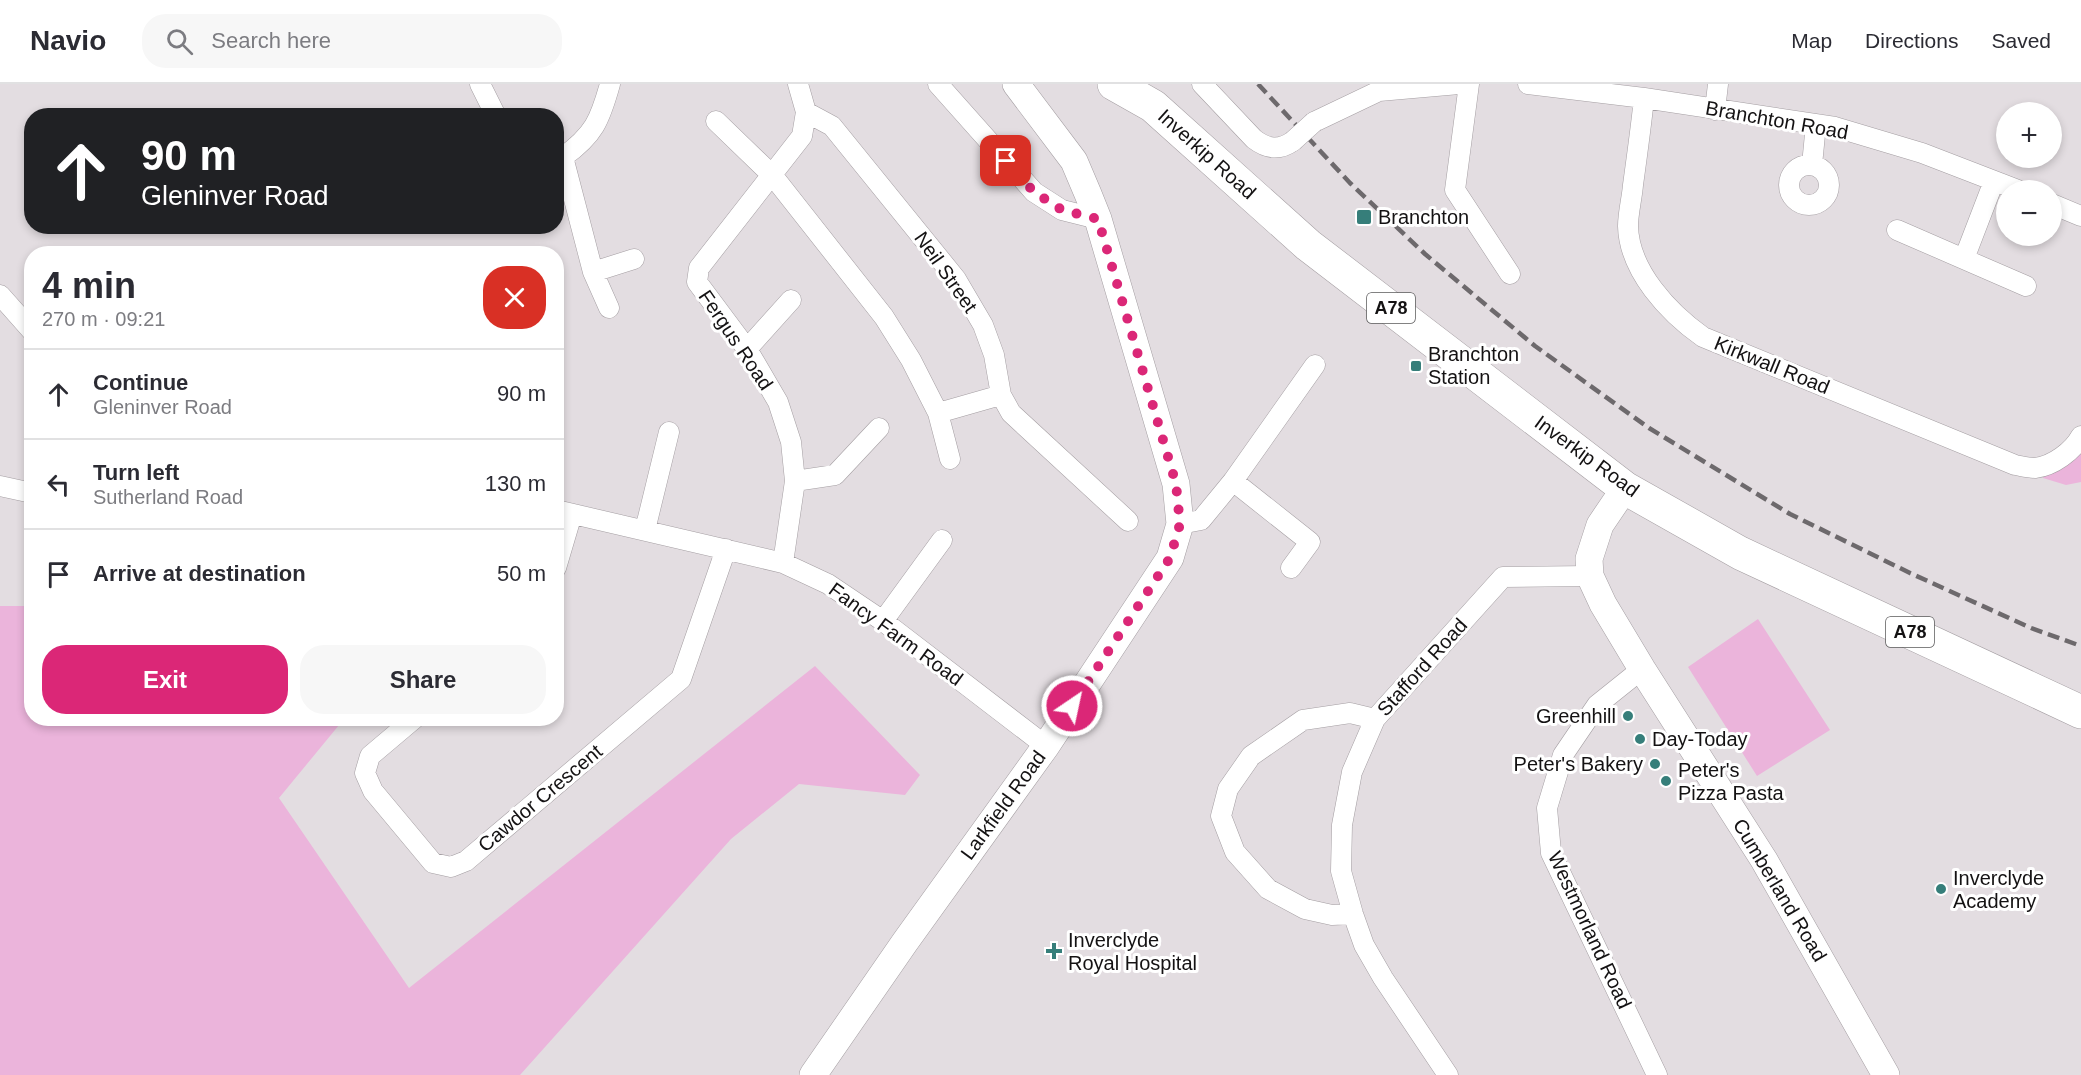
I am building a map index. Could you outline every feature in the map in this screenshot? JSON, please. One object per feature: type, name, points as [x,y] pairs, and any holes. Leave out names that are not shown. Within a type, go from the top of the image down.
[{"type":"highway","name":"Inverkip Road","points":[[1114,84],[1147,95],[1308,245],[1625,488],[1740,553],[2081,712]]},
{"type":"street","points":[[480,84],[492,108]]},
{"type":"street","points":[[564,154],[579,145],[598,122],[610,84]]},
{"type":"street","points":[[798,84],[806,112]]},
{"type":"street","points":[[938,84],[1034,192],[1062,210],[1098,219]]},
{"type":"street","points":[[1016,84],[1074,161],[1098,219],[1176,484],[1180,524],[1201,520],[1233,481],[1315,365]]},
{"type":"street","points":[[1202,84],[1254,139],[1263,146],[1280,147],[1293,141],[1314,122],[1379,88],[1459,84]]},
{"type":"street","points":[[1469,84],[1455,190],[1509,274]]},
{"type":"street","name":"Branchton Road","points":[[1528,84],[1644,98],[1834,127],[1922,153],[1994,181]]},
{"type":"street","points":[[1715,110],[1718,84]]},
{"type":"street","name":"Kirkwall Road","points":[[1644,98],[1628,227],[1634,253],[1646,278],[1662,302],[1682,322],[1703,337],[2015,465],[2035,468],[2051,463],[2065,455],[2075,446],[2081,436]]},
{"type":"street","name":"Fergus Road","points":[[783,563],[795,481],[791,442],[778,402],[747,349],[697,282],[699,268],[773,176],[802,135],[806,112]]},
{"type":"street","name":"Neil Street","points":[[806,112],[832,126],[956,279],[983,325],[994,355],[1001,395],[1011,413],[1128,521]]},
{"type":"street","points":[[716,120],[773,176],[884,317],[911,360],[938,413],[950,459]]},
{"type":"street","points":[[1812,165],[1816,124]]},
{"type":"street","points":[[564,170],[593,272],[609,308]]},
{"type":"street","points":[[1964,259],[1994,181]]},
{"type":"street","points":[[2062,208],[2081,216]]},
{"type":"street","points":[[1897,230],[2026,286]]},
{"type":"street","points":[[593,272],[634,259]]},
{"type":"street","points":[[0,295],[24,322]]},
{"type":"street","points":[[747,349],[791,300]]},
{"type":"street","points":[[938,413],[1001,395]]},
{"type":"street","points":[[795,481],[835,475],[879,428]]},
{"type":"street","points":[[645,530],[669,432]]},
{"type":"street","points":[[1233,481],[1310,542],[1291,568]]},
{"type":"street","points":[[0,486],[24,491]]},
{"type":"street","points":[[1590,576],[1589,559],[1600,525],[1625,488]]},
{"type":"street","name":"Fancy Farm Road","points":[[564,512],[783,563],[828,584],[883,621],[1046,746]]},
{"type":"street","name":"Larkfield Road","points":[[813,1075],[904,942],[1046,746],[1170,558],[1180,524]]},
{"type":"street","points":[[883,621],[942,540]]},
{"type":"street","name":"Cawdor Crescent","points":[[406,726],[370,756],[365,773],[373,791],[433,863],[451,867],[466,861],[681,680],[726,549]]},
{"type":"street","name":"Cumberland Road","points":[[1590,576],[1603,604],[1642,669],[1764,860],[1886,1075]]},
{"type":"street","name":"Stafford Road","points":[[1448,1075],[1383,978],[1364,945],[1353,914],[1341,871],[1342,825],[1352,772],[1375,719],[1503,577],[1590,576]]},
{"type":"street","name":"Westmorland Road","points":[[1642,669],[1597,705],[1563,755],[1547,808],[1551,853],[1657,1075]]},
{"type":"street","points":[[1353,914],[1332,915],[1305,909],[1268,889],[1235,852],[1221,816],[1228,789],[1251,756],[1303,720],[1350,713],[1375,719]]},
{"type":"shaded area","points":[[2081,454],[2081,482],[2066,485],[2043,478],[2044,472]]},
{"type":"shaded area","points":[[0,606],[24,606],[24,726],[338,726],[279,798],[409,988],[815,666],[920,775],[905,795],[799,784],[731,839],[520,1075],[0,1075]]},
{"type":"shaded area","points":[[1758,619],[1830,730],[1757,776],[1688,667]]},
{"type":"railway","points":[[1258,84],[1350,183],[1425,254],[1535,346],[1649,428],[1790,514],[1910,573],[2031,628],[2081,646]]},
{"type":"place","name":"Branchton","points":[[1364,217]]},
{"type":"place","name":"Branchton Station","points":[[1416,366]]},
{"type":"place","name":"Greenhill","points":[[1628,716]]},
{"type":"place","name":"Day-Today","points":[[1640,739]]},
{"type":"place","name":"Peter's Bakery","points":[[1655,764]]},
{"type":"place","name":"Peter's Pizza Pasta","points":[[1666,781]]},
{"type":"place","name":"Inverclyde Academy","points":[[1941,889]]},
{"type":"place","name":"Inverclyde Royal Hospital","points":[[1054,951]]},
{"type":"route","points":[[1006,161],[1034,192],[1062,210],[1098,219],[1176,484],[1180,524],[1170,558],[1072,706]]}]
